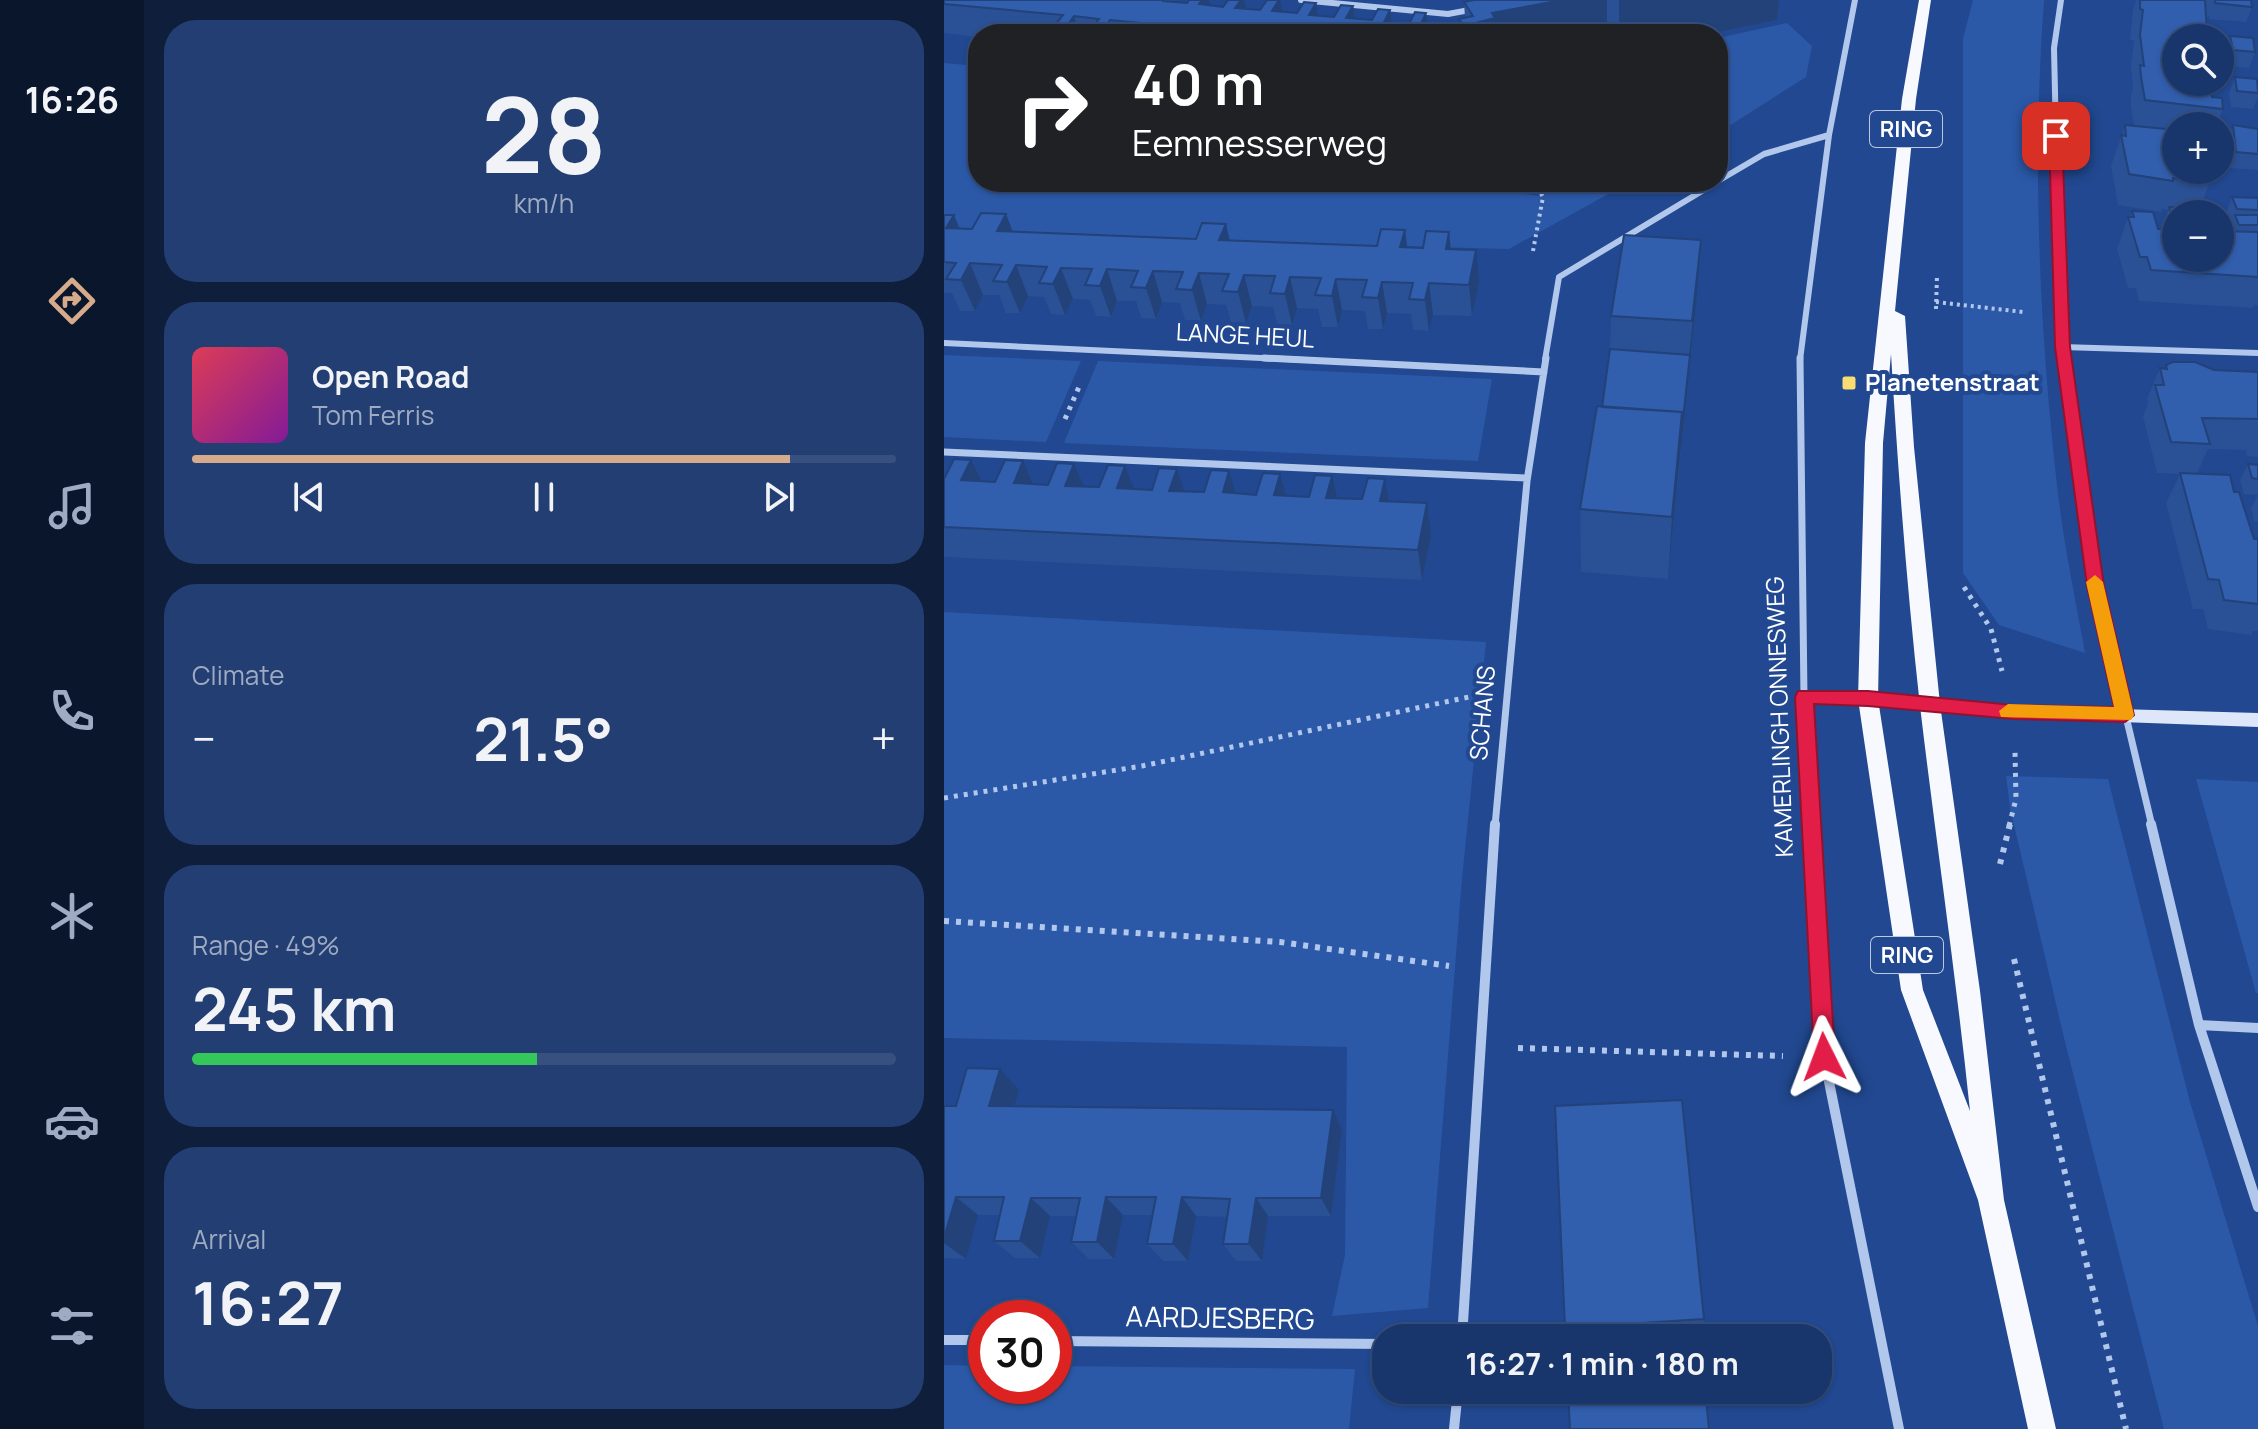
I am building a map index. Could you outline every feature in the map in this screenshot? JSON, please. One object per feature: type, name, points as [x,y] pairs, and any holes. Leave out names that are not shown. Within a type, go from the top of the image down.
[{"type":"main road","name":"RING","points":[[1925,0],[1909,99],[1874,443],[1868,699],[1912,990],[1991,1200]]},
{"type":"main road","name":"RING","points":[[1893,260],[1905,447],[1930,704],[1969,991],[1991,1200],[2042,1429]]},
{"type":"street","points":[[1301,0],[1370,3],[1448,14],[1477,8]]},
{"type":"street","name":"KAMERLINGH ONNESWEG","points":[[1855,0],[1829,135],[1799,368],[1804,697],[1824,1057],[1899,1429]]},
{"type":"street","points":[[2061,0],[2054,48],[2060,316],[2095,586],[2199,1025],[2258,1207]]},
{"type":"street","points":[[1728,175],[1764,154],[1829,135]]},
{"type":"street","points":[[1559,277],[1700,192]]},
{"type":"street","name":"SCHANS","points":[[1463,1324],[1507,689],[1527,478],[1559,277]]},
{"type":"street","name":"LANGE HEUL","points":[[944,343],[1544,372]]},
{"type":"street","points":[[2062,347],[2258,353]]},
{"type":"street","points":[[944,452],[1527,478]]},
{"type":"street","points":[[1804,697],[1868,699],[2013,712],[2258,720]]},
{"type":"street","points":[[2199,1025],[2258,1028]]},
{"type":"street","points":[[944,1340],[968,1340]]},
{"type":"street","name":"AARDJESBERG","points":[[1072,1341],[1372,1344]]},
{"type":"street","points":[[1454,1429],[1457,1404]]},
{"type":"path","points":[[1540,192],[1543,197],[1529,268],[1559,277]]},
{"type":"path","points":[[1936,302],[2060,316]]},
{"type":"path","points":[[1049,456],[1096,349]]},
{"type":"path","points":[[944,798],[1014,790],[1209,753],[1507,689]]},
{"type":"path","points":[[944,921],[1280,942],[1485,971]]},
{"type":"path","points":[[1480,1047],[1824,1057]]},
{"type":"shaded area","points":[[1973,0],[2044,0],[2038,121],[2042,304],[2060,506],[2085,653],[1999,625],[1963,573],[1963,39]]},
{"type":"shaded area","points":[[1787,23],[1812,46],[1806,77],[1728,127],[1728,36]]},
{"type":"shaded area","points":[[944,63],[968,65],[968,192],[1505,192],[1543,196],[1541,192],[1612,192],[1509,249],[944,234]]},
{"type":"shaded area","points":[[944,355],[1081,361],[1046,442],[944,437]]},
{"type":"shaded area","points":[[1098,361],[1492,379],[1478,461],[1064,443]]},
{"type":"shaded area","points":[[944,612],[1486,642],[1462,879],[1428,1308],[1332,1316],[1345,1255],[1347,1047],[944,1038]]},
{"type":"shaded area","points":[[2006,776],[2108,779],[2190,1102],[2258,1326],[2258,1429],[2164,1429],[2065,1042],[2010,808]]},
{"type":"shaded area","points":[[2196,779],[2258,782],[2258,993],[2256,993]]},
{"type":"shaded area","points":[[944,1365],[968,1366],[968,1404],[1072,1404],[1072,1366],[1355,1369],[1349,1429],[944,1429]]},
{"type":"building","points":[[944,0],[1163,0],[1187,3],[1189,0],[1202,0],[1199,4],[1223,7],[1228,0],[1241,0],[1235,8],[1260,10],[1267,0],[1279,0],[1272,11],[1297,13],[1304,2],[1316,3],[1309,15],[1334,17],[1341,5],[1353,6],[1346,18],[1372,20],[1378,9],[1390,10],[1384,22],[1409,24],[1152,24],[1110,20],[1107,24],[1095,24],[1099,19],[1074,16],[1068,24],[1056,24],[1063,15],[944,4]]},
{"type":"building","points":[[1562,0],[1492,13],[1495,18],[1472,24],[1463,24],[1459,19],[1473,16],[1464,2]]},
{"type":"building","points":[[2140,0],[2205,0],[2206,24],[2162,24],[2162,96],[2222,98],[2223,109],[2145,100],[2140,65],[2144,66],[2140,35],[2143,10],[2140,9]]},
{"type":"building","points":[[2215,0],[2251,0],[2252,7],[2215,3]]},
{"type":"building","points":[[1415,12],[1426,13],[1421,24],[1409,24]]},
{"type":"building","points":[[2234,36],[2253,38],[2255,52],[2234,50]]},
{"type":"building","points":[[2235,77],[2257,79],[2258,93],[2237,91]]},
{"type":"building","points":[[2125,125],[2162,129],[2162,179],[2129,174],[2121,135],[2126,136]]},
{"type":"building","points":[[2234,125],[2258,129],[2258,154],[2236,152]]},
{"type":"building","points":[[2232,197],[2258,198],[2258,210],[2237,209]]},
{"type":"building","points":[[2132,211],[2153,212],[2158,229],[2162,229],[2162,271],[2151,270],[2147,257],[2140,257],[2128,217],[2134,217]]},
{"type":"building","points":[[981,213],[1006,214],[997,231],[1196,239],[1202,223],[1226,224],[1219,240],[1377,246],[1381,229],[1405,230],[1400,247],[1423,248],[1426,231],[1449,232],[1446,249],[1476,250],[1469,285],[1429,283],[1425,300],[1409,299],[1413,283],[1382,282],[1378,298],[1362,297],[1367,280],[1336,279],[1332,296],[1315,295],[1321,278],[1290,277],[1285,294],[1270,293],[1275,276],[1244,275],[1238,292],[1222,291],[1229,274],[1199,273],[1192,290],[1176,289],[1183,272],[1153,271],[1146,288],[1131,287],[1138,271],[1107,269],[1100,286],[1085,285],[1092,269],[1061,268],[1053,284],[1039,283],[1047,267],[1016,265],[1007,282],[993,281],[1002,265],[970,263],[961,280],[946,279],[956,263],[944,262],[944,215],[954,215],[946,228],[972,229]]},
{"type":"building","points":[[2235,215],[2258,215],[2258,225],[2239,225]]},
{"type":"building","points":[[2234,231],[2258,232],[2258,277],[2182,272],[2234,272]]},
{"type":"building","points":[[1624,235],[1701,240],[1692,321],[1611,316]]},
{"type":"building","points":[[1610,349],[1690,355],[1680,446],[1682,412],[1602,407]]},
{"type":"building","points":[[2195,362],[2214,370],[2258,372],[2258,419],[2202,418],[2210,444],[2171,442],[2155,385],[2164,385],[2160,368],[2167,369],[2166,365]]},
{"type":"building","points":[[1597,406],[1682,412],[1672,517],[1580,509]]},
{"type":"building","points":[[954,459],[971,460],[961,480],[995,482],[1005,460],[1023,461],[1014,483],[1048,485],[1057,463],[1074,464],[1065,486],[1099,487],[1108,465],[1125,466],[1117,488],[1152,490],[1159,468],[1177,469],[1169,491],[1204,492],[1211,470],[1229,471],[1223,492],[1256,495],[1263,473],[1280,474],[1274,495],[1309,497],[1315,475],[1332,476],[1326,498],[1362,499],[1368,478],[1385,479],[1380,501],[1427,503],[1418,550],[944,527],[944,479]]},
{"type":"building","points":[[2248,464],[2258,465],[2258,479],[2252,478]]},
{"type":"building","points":[[2180,473],[2230,475],[2234,492],[2239,492],[2254,539],[2258,539],[2258,604],[2224,600],[2219,580],[2208,579]]},
{"type":"building","points":[[967,1068],[1000,1069],[989,1106],[1333,1110],[1321,1198],[1256,1198],[1249,1244],[1223,1244],[1230,1199],[1182,1197],[1173,1244],[1147,1244],[1156,1197],[1106,1197],[1097,1242],[1071,1242],[1080,1198],[1031,1198],[1020,1241],[994,1241],[1004,1197],[956,1197],[944,1238],[944,1106],[956,1106]]},
{"type":"building","points":[[1682,1100],[1704,1319],[1565,1324],[1555,1106]]},
{"type":"building","points":[[1569,1404],[1706,1404],[1709,1429],[1570,1429]]},
{"type":"slow traffic","points":[[2008,711],[2125,715],[2095,582]]},
{"type":"place","name":"Planetenstraat","points":[[1849,383]]},
{"type":"route","points":[[1824,1057],[1804,697],[1868,699],[2013,712],[2125,715],[2095,586],[2062,347],[2056,136]]}]
